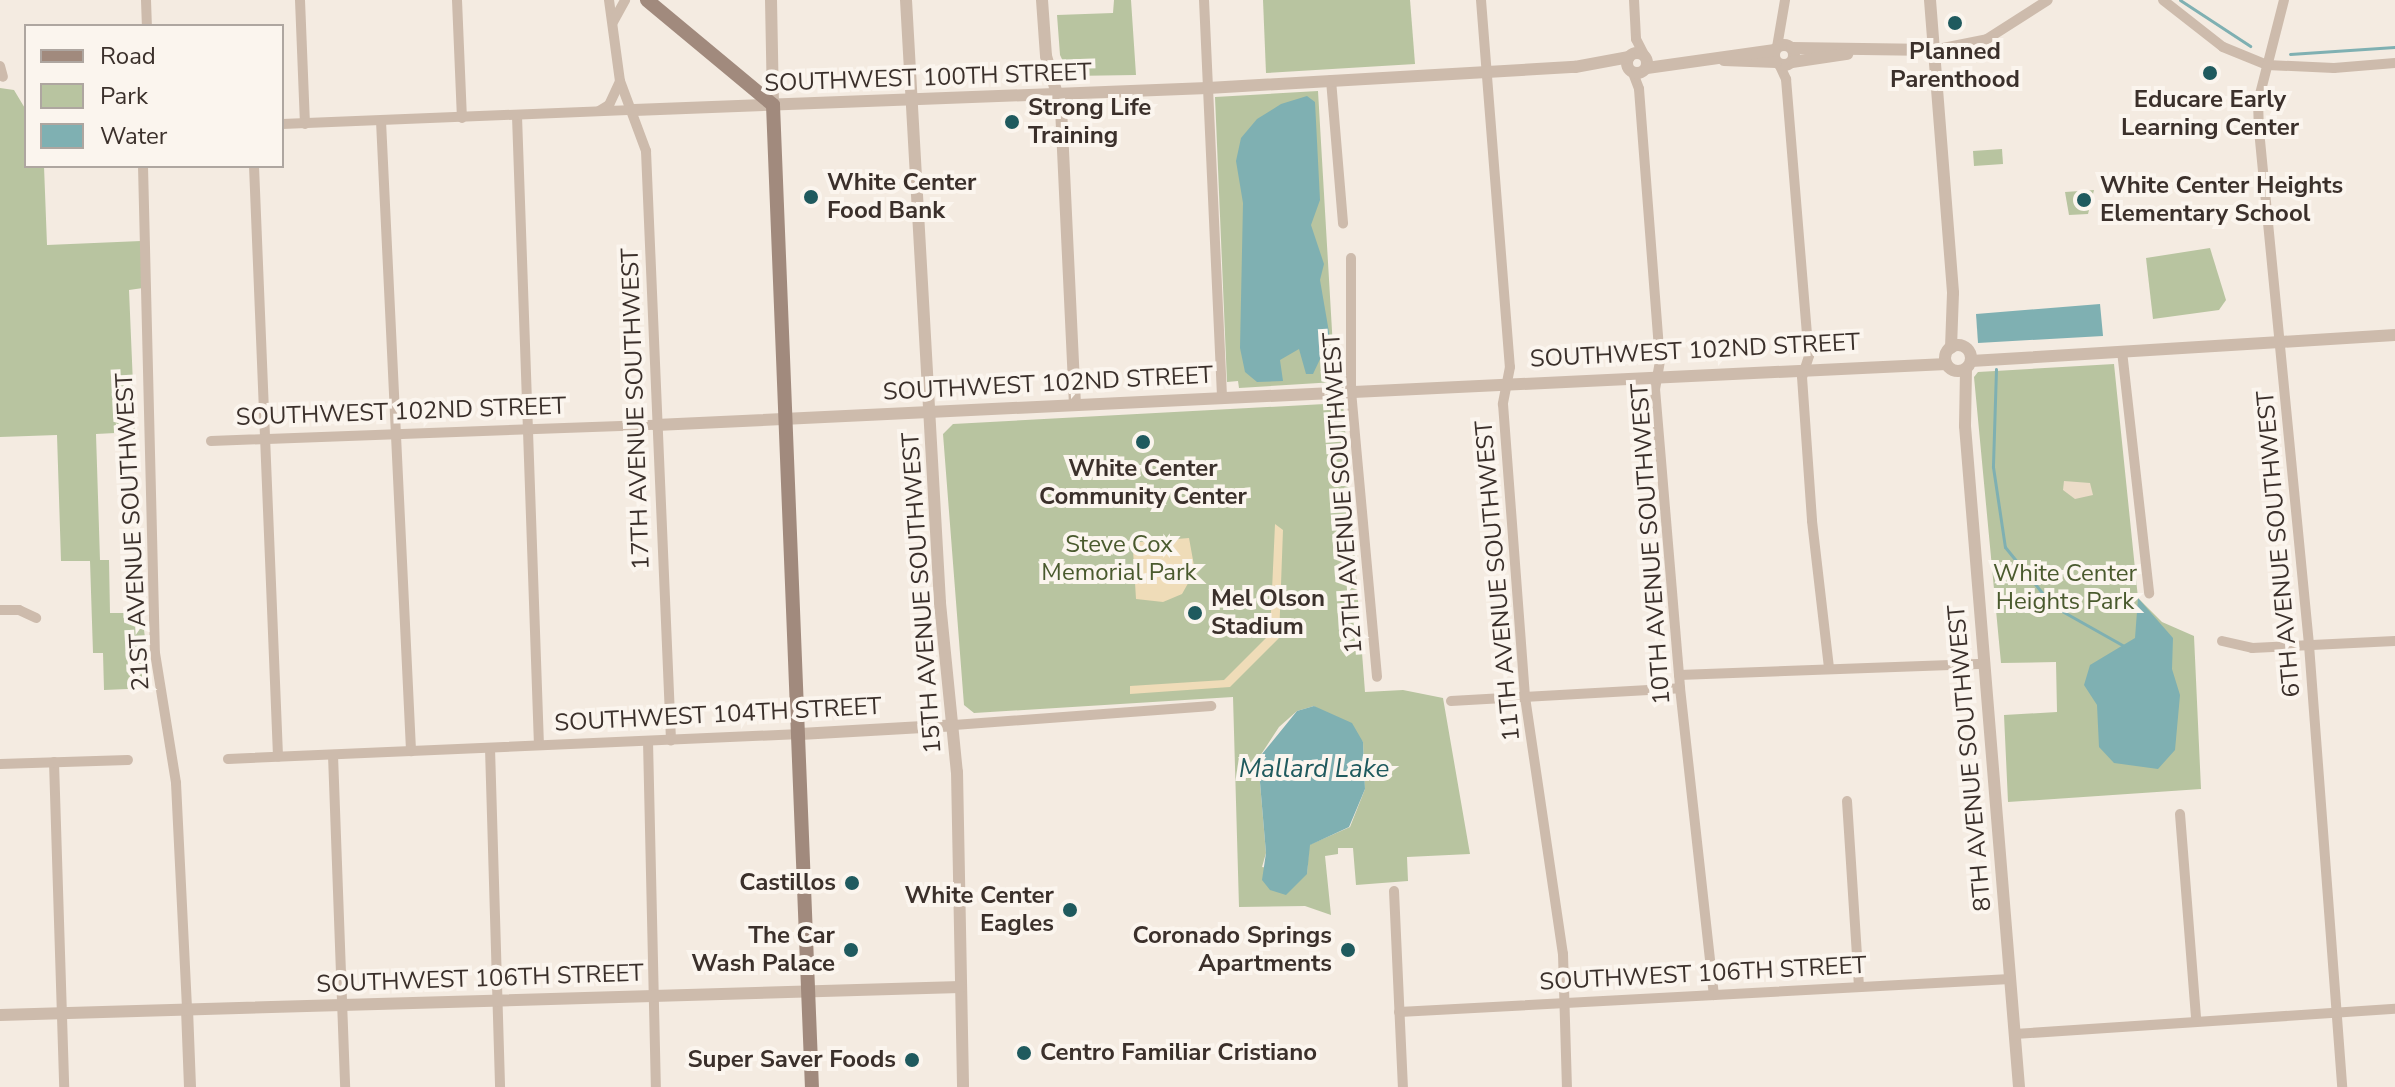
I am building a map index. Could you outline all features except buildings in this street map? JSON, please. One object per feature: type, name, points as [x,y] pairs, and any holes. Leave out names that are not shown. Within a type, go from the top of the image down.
[{"type":"main road","points":[[647,0],[773,105],[789,421],[812,1087]]},
{"type":"street","points":[[146,0],[147,24]]},
{"type":"street","points":[[300,0],[305,124]]},
{"type":"street","points":[[457,0],[462,118]]},
{"type":"street","name":"17TH AVENUE SOUTHWEST","points":[[609,0],[620,81],[634,110],[646,151],[671,740]]},
{"type":"street","points":[[613,22],[625,0]]},
{"type":"street","points":[[771,0],[773,105]]},
{"type":"street","name":"15TH AVENUE SOUTHWEST","points":[[906,0],[940,603],[954,725],[963,1087]]},
{"type":"street","points":[[1042,0],[1046,56],[1061,108],[1075,405]]},
{"type":"street","points":[[1204,0],[1222,398]]},
{"type":"street","name":"11TH AVENUE SOUTHWEST","points":[[1481,0],[1510,381],[1503,404],[1525,697],[1563,954],[1567,1087]]},
{"type":"street","points":[[1634,0],[1638,63]]},
{"type":"street","points":[[1785,0],[1784,55],[1806,367],[1812,521],[1829,669]]},
{"type":"street","name":"8TH AVENUE SOUTHWEST","points":[[1930,0],[2019,1087]]},
{"type":"street","name":"SOUTHWEST 100TH STREET","points":[[284,124],[1055,95],[1784,55],[1933,50],[1987,39],[2048,0]]},
{"type":"street","points":[[2163,0],[2223,47],[2267,65],[2334,68],[2395,63]]},
{"type":"street","name":"6TH AVENUE SOUTHWEST","points":[[2284,0],[2258,102],[2259,130],[2309,645],[2342,1087]]},
{"type":"street","name":"10TH AVENUE SOUTHWEST","points":[[1638,63],[1658,374],[1655,389],[1680,688],[1714,995]]},
{"type":"street","points":[[1331,80],[1343,223]]},
{"type":"street","points":[[597,112],[609,105],[620,81]]},
{"type":"street","points":[[517,116],[539,745]]},
{"type":"street","points":[[381,121],[411,751]]},
{"type":"street","name":"21ST AVENUE SOUTHWEST","points":[[143,168],[155,653],[176,783],[190,1087]]},
{"type":"street","points":[[254,168],[278,757]]},
{"type":"street","name":"12TH AVENUE SOUTHWEST","points":[[1351,258],[1351,391],[1377,677]]},
{"type":"street","name":"SOUTHWEST 102ND STREET","points":[[211,441],[789,421],[2395,335]]},
{"type":"street","points":[[2122,351],[2149,593]]},
{"type":"street","points":[[0,610],[19,610],[36,618]]},
{"type":"street","points":[[2222,641],[2252,648],[2395,641]]},
{"type":"street","points":[[1679,675],[1985,664]]},
{"type":"street","points":[[1451,701],[1680,688]]},
{"type":"street","name":"SOUTHWEST 104TH STREET","points":[[228,759],[800,734],[1211,706]]},
{"type":"street","points":[[648,741],[656,1087]]},
{"type":"street","points":[[490,748],[500,1087]]},
{"type":"street","points":[[333,755],[345,1087]]},
{"type":"street","points":[[0,764],[128,760]]},
{"type":"street","points":[[54,762],[64,1087]]},
{"type":"street","points":[[1847,801],[1859,987]]},
{"type":"street","points":[[2180,814],[2196,1019]]},
{"type":"street","points":[[1394,891],[1403,1087]]},
{"type":"street","name":"SOUTHWEST 106TH STREET","points":[[1399,1012],[2010,979]]},
{"type":"street","name":"SOUTHWEST 106TH STREET","points":[[0,1015],[961,987]]},
{"type":"street","points":[[2015,1034],[2196,1019],[2395,1009]]},
{"type":"green space","points":[[1114,0],[1131,0],[1136,75],[1070,76],[1060,55],[1057,15],[1113,13]]},
{"type":"green space","points":[[1263,0],[1410,0],[1415,64],[1266,73]]},
{"type":"green space","points":[[0,88],[14,90],[24,107],[24,168],[44,168],[47,245],[141,241],[143,288],[129,290],[135,432],[96,434],[100,560],[109,560],[110,613],[142,613],[151,688],[104,690],[103,653],[93,653],[90,561],[61,561],[57,435],[0,437]]},
{"type":"green space","points":[[1318,91],[1335,382],[1239,388],[1238,381],[1227,382],[1215,97]]},
{"type":"green space","points":[[2002,149],[2003,164],[1974,166],[1973,151]]},
{"type":"green space","points":[[2094,190],[2088,214],[2069,215],[2065,192]]},
{"type":"green space","points":[[2210,248],[2226,300],[2219,310],[2153,319],[2146,258]]},
{"type":"green space","name":"White Center Heights Park","points":[[2114,364],[2138,598],[2162,622],[2194,636],[2201,789],[2008,802],[2004,715],[2057,712],[2056,662],[2001,663],[1974,377],[1978,372]]},
{"type":"green space","name":"Steve Cox Memorial Park","points":[[1343,403],[1365,692],[1403,690],[1443,698],[1470,854],[1407,857],[1408,881],[1356,885],[1353,848],[1338,848],[1338,854],[1325,856],[1331,915],[1305,906],[1239,907],[1233,697],[974,713],[964,705],[943,434],[953,424]],"holes":[[[1314,706],[1363,742],[1365,789],[1350,827],[1309,845],[1307,874],[1262,867],[1266,853],[1258,759],[1279,727],[1297,711]]]},
{"type":"sand","points":[[1275,524],[1283,530],[1279,638],[1230,687],[1130,694],[1130,686],[1224,680],[1270,634]]},
{"type":"sand","points":[[1134,537],[1140,542],[1189,538],[1195,571],[1182,594],[1163,602],[1136,599],[1133,550],[1127,543]]},
{"type":"shaded area","points":[[2064,481],[2090,483],[2093,495],[2075,499],[2063,490]]},
{"type":"water","points":[[1307,96],[1315,102],[1320,200],[1311,225],[1324,264],[1320,280],[1330,338],[1313,374],[1306,374],[1299,349],[1280,360],[1283,381],[1257,382],[1245,372],[1240,348],[1243,203],[1236,161],[1241,138],[1257,119],[1281,104]]},
{"type":"water","points":[[2100,304],[2103,336],[1978,343],[1976,314]]},
{"type":"water","points":[[2138,598],[2173,638],[2172,669],[2180,695],[2175,750],[2158,769],[2114,763],[2099,747],[2097,705],[2084,685],[2090,665],[2135,638]]},
{"type":"water","name":"Mallard Lake","points":[[1314,706],[1352,723],[1363,742],[1365,789],[1349,827],[1310,845],[1307,874],[1286,895],[1270,890],[1262,880],[1266,853],[1258,759],[1297,711]]},
{"type":"waterway","points":[[2180,0],[2250,46]]},
{"type":"waterway","points":[[2290,54],[2395,47]]},
{"type":"waterway","points":[[1996,369],[1993,467],[2005,547],[2053,606],[2124,646]]},
{"type":"place","name":"Planned Parenthood","points":[[1955,23]]},
{"type":"place","name":"Educare Early Learning Center","points":[[2210,73]]},
{"type":"place","name":"Strong Life Training","points":[[1012,122]]},
{"type":"place","name":"White Center Food Bank","points":[[811,197]]},
{"type":"place","name":"White Center Heights Elementary School","points":[[2084,200]]},
{"type":"place","name":"White Center Community Center","points":[[1143,442]]},
{"type":"place","name":"Mel Olson Stadium","points":[[1195,613]]},
{"type":"place","name":"Castillos","points":[[852,883]]},
{"type":"place","name":"White Center Eagles","points":[[1070,910]]},
{"type":"place","name":"The Car Wash Palace","points":[[851,950]]},
{"type":"place","name":"Coronado Springs Apartments","points":[[1348,950]]},
{"type":"place","name":"Centro Familiar Cristiano","points":[[1024,1053]]},
{"type":"place","name":"Super Saver Foods","points":[[912,1060]]}]
